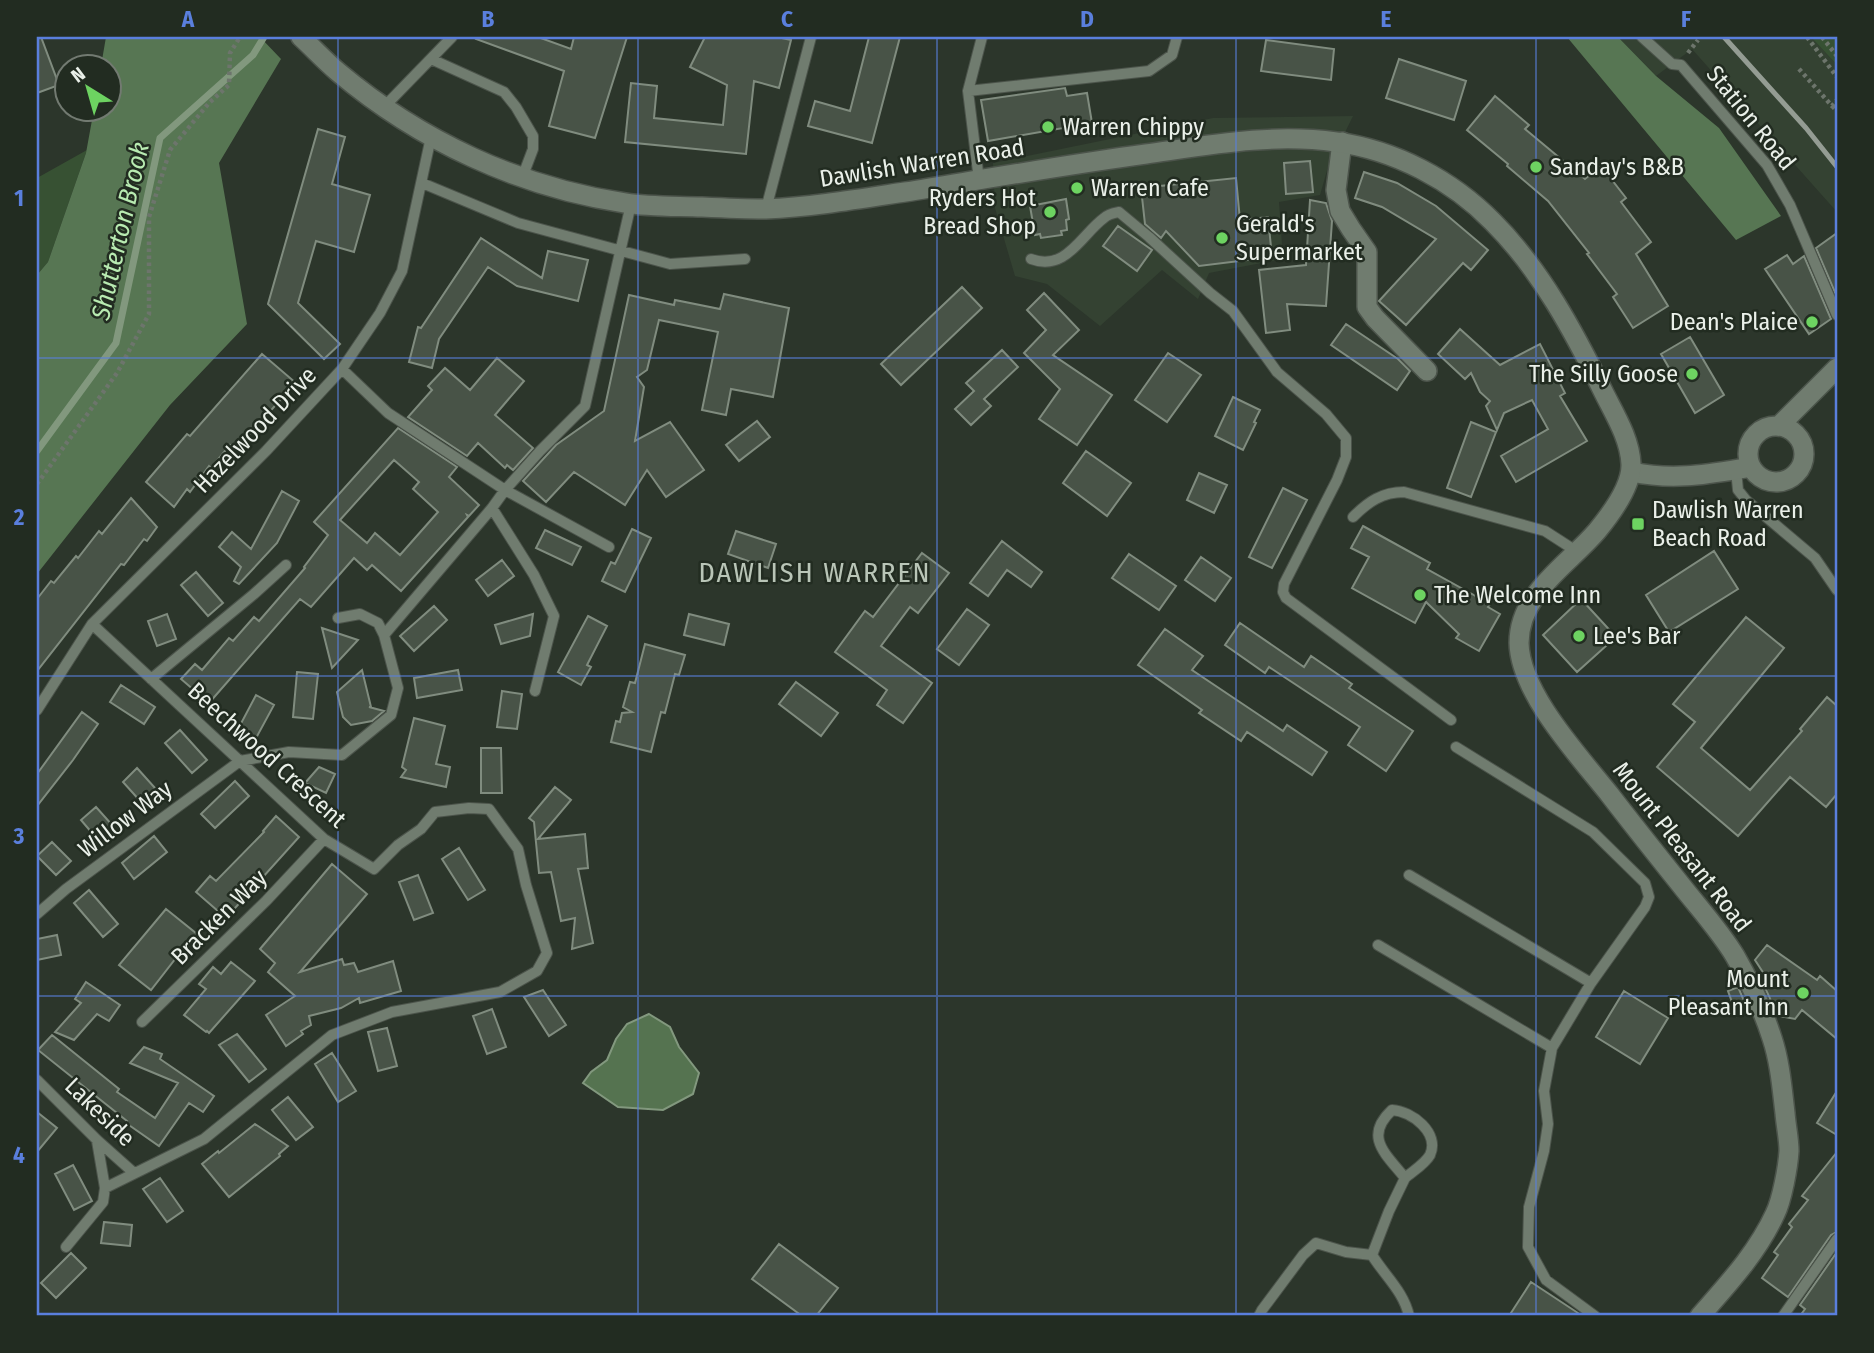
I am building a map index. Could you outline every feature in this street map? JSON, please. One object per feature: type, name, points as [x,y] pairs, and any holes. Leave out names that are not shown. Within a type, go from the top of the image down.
[{"type":"street","name":"Dawlish Warren Road","points":[[301,37],[337,71],[384,107],[431,137],[483,163],[522,178],[562,190],[631,204],[766,209],[848,201],[1102,160],[1278,137],[1342,142],[1392,156],[1447,184],[1470,200],[1511,242],[1539,278],[1564,317],[1623,430],[1632,472]]},
{"type":"street","points":[[1342,142],[1336,190],[1340,211],[1367,252],[1367,307],[1427,371]]},
{"type":"street","points":[[1779,426],[1837,368]]},
{"type":"street","points":[[1632,472],[1682,478],[1743,468],[1765,480],[1786,481],[1794,476],[1803,461],[1800,440],[1794,433],[1779,426],[1760,431],[1748,448],[1748,458],[1743,468]]},
{"type":"street","name":"Mount Pleasant Road","points":[[1632,472],[1609,515],[1595,533],[1535,596],[1523,616],[1519,637],[1521,659],[1532,689],[1563,735],[1733,951],[1762,1010],[1773,1040],[1781,1078],[1789,1152],[1779,1206],[1756,1251],[1700,1316]]},
{"type":"lane","points":[[384,107],[452,37]]},
{"type":"lane","points":[[766,209],[811,37]]},
{"type":"lane","points":[[979,180],[968,91],[982,37]]},
{"type":"lane","points":[[968,91],[1149,71],[1171,55],[1177,37]]},
{"type":"lane","name":"Station Road","points":[[1642,37],[1672,64],[1681,65],[1767,165],[1790,205],[1837,314]]},
{"type":"lane","points":[[430,59],[503,92],[516,107],[533,136],[533,149],[522,178]]},
{"type":"lane","name":"Hazelwood Drive","points":[[37,710],[92,624],[266,451],[342,369],[380,313],[402,271],[431,137]]},
{"type":"lane","points":[[422,183],[517,223],[670,264],[745,259]]},
{"type":"lane","points":[[384,635],[505,490],[585,406],[631,204]]},
{"type":"lane","points":[[1031,259],[1040,262],[1059,259],[1075,248],[1106,216],[1119,212],[1233,311],[1276,372],[1326,414],[1346,438],[1346,457],[1337,480],[1284,584],[1283,592],[1286,598],[1451,720]]},
{"type":"lane","points":[[342,369],[388,413],[505,490],[609,547]]},
{"type":"lane","points":[[1743,468],[1738,489],[1745,500],[1815,558],[1837,590]]},
{"type":"lane","points":[[1353,517],[1374,498],[1392,492],[1404,492],[1545,531],[1576,551]]},
{"type":"lane","points":[[492,508],[534,575],[554,616],[535,691]]},
{"type":"lane","points":[[151,679],[285,565]]},
{"type":"lane","points":[[240,761],[289,752],[342,755],[391,715],[398,688],[384,635],[378,623],[360,614],[338,618]]},
{"type":"lane","name":"Beechwood Crescent","points":[[92,624],[324,839],[374,869],[398,845],[422,830],[435,812],[469,808],[489,809],[518,849],[547,954],[537,971],[500,992],[392,1012],[332,1035],[204,1139],[134,1173]]},
{"type":"lane","points":[[1457,747],[1592,832],[1645,884],[1649,897],[1591,983],[1552,1048],[1544,1091],[1548,1124],[1544,1151],[1529,1207],[1528,1247],[1546,1280],[1595,1316]]},
{"type":"lane","name":"Willow Way","points":[[37,914],[77,881],[240,761]]},
{"type":"lane","name":"Bracken Way","points":[[142,1022],[267,901],[324,839]]},
{"type":"lane","points":[[1409,875],[1591,983]]},
{"type":"lane","points":[[1378,945],[1552,1048]]},
{"type":"lane","name":"Lakeside","points":[[37,1080],[134,1173]]},
{"type":"lane","points":[[1372,1255],[1405,1178],[1425,1162],[1431,1153],[1433,1142],[1417,1119],[1400,1110],[1392,1110],[1379,1124],[1378,1135],[1382,1149],[1405,1178]]},
{"type":"lane","points":[[66,1247],[103,1202],[105,1188],[97,1140]]},
{"type":"lane","points":[[105,1188],[134,1173]]},
{"type":"lane","points":[[1783,1316],[1837,1239]]},
{"type":"lane","points":[[1259,1316],[1303,1255],[1316,1243],[1346,1252],[1372,1255],[1402,1297],[1409,1316]]},
{"type":"path","points":[[37,484],[117,373],[149,314],[149,217],[170,150],[209,103],[229,85],[230,52],[240,37]]},
{"type":"path","points":[[1807,37],[1837,77]]},
{"type":"path","points":[[1822,37],[1837,55]]},
{"type":"path","points":[[1800,69],[1837,111]]},
{"type":"path","points":[[1832,106],[1837,100]]},
{"type":"shaded area","points":[[106,37],[260,37],[281,59],[219,163],[247,324],[170,405],[37,574],[37,275],[48,262],[86,153],[92,122],[122,122],[122,52],[103,52]]},
{"type":"shaded area","points":[[1567,37],[1618,37],[1656,76],[1719,128],[1781,216],[1736,240]]},
{"type":"shaded area","points":[[1618,37],[1811,37],[1837,65],[1837,212],[1692,49],[1656,76]]},
{"type":"shaded area","points":[[1811,37],[1837,37],[1837,65]]},
{"type":"shaded area","points":[[1353,116],[1328,167],[1320,195],[1279,202],[1283,259],[1209,273],[1198,299],[1162,270],[1100,326],[1047,284],[1015,276],[995,208],[993,163],[1213,118]]},
{"type":"shaded area","points":[[87,150],[48,262],[37,275],[37,178]]},
{"type":"shaded area","points":[[649,1014],[670,1027],[679,1047],[699,1073],[693,1094],[663,1110],[618,1107],[583,1083],[591,1072],[607,1060],[616,1039],[627,1024]]},
{"type":"building","points":[[37,37],[41,37],[52,66],[52,88],[37,93]]},
{"type":"building","points":[[538,37],[571,49],[574,37],[627,37],[595,138],[549,126],[564,71],[476,39]]},
{"type":"building","points":[[705,37],[777,37],[791,40],[779,88],[754,81],[746,154],[625,142],[631,83],[657,86],[654,118],[723,125],[727,85],[690,67]]},
{"type":"building","points":[[869,37],[900,37],[872,143],[808,126],[815,101],[850,111]]},
{"type":"building","points":[[1266,40],[1334,49],[1331,80],[1261,71]]},
{"type":"building","points":[[1399,59],[1466,81],[1454,120],[1386,98]]},
{"type":"building","points":[[1065,88],[1067,96],[1087,93],[1092,123],[988,141],[981,100]]},
{"type":"building","points":[[1495,96],[1529,125],[1525,129],[1585,179],[1601,166],[1626,198],[1621,202],[1651,242],[1636,254],[1668,306],[1633,328],[1613,297],[1617,294],[1548,201],[1467,130]]},
{"type":"building","points":[[318,129],[345,137],[332,184],[370,195],[354,252],[316,241],[298,303],[340,344],[324,359],[268,304]]},
{"type":"building","points":[[1310,161],[1313,192],[1286,194],[1284,163]]},
{"type":"building","points":[[1364,172],[1397,183],[1436,206],[1488,250],[1471,270],[1463,263],[1406,325],[1379,301],[1436,239],[1382,207],[1355,198]]},
{"type":"building","name":"Gerald's Supermarket","points":[[1236,178],[1240,220],[1268,217],[1272,257],[1199,266],[1166,231],[1161,238],[1145,224],[1141,188]]},
{"type":"building","name":"Ryders Hot Bread Shop","points":[[1066,199],[1069,219],[1066,220],[1067,230],[1061,231],[1062,235],[1041,238],[1040,234],[1035,235],[1030,206]]},
{"type":"building","points":[[1310,200],[1326,203],[1332,221],[1326,306],[1287,304],[1290,330],[1266,333],[1259,270],[1306,265]]},
{"type":"building","points":[[1118,226],[1152,250],[1137,271],[1103,246]]},
{"type":"building","points":[[1837,233],[1837,297],[1816,248]]},
{"type":"building","points":[[481,238],[542,278],[548,251],[588,260],[578,301],[517,286],[488,267],[439,339],[432,368],[409,362],[418,327],[421,328]]},
{"type":"building","points":[[1787,255],[1793,264],[1804,256],[1831,319],[1809,334],[1765,269]]},
{"type":"building","points":[[962,287],[982,308],[901,385],[881,364]]},
{"type":"building","points":[[1044,293],[1079,330],[1053,355],[1112,395],[1077,445],[1039,419],[1060,389],[1024,353],[1046,330],[1027,310]]},
{"type":"building","points":[[724,294],[789,308],[773,397],[731,389],[726,415],[702,410],[718,332],[659,320],[647,370],[637,377],[644,387],[635,441],[670,422],[704,470],[666,497],[647,470],[625,505],[574,472],[546,502],[523,481],[556,445],[604,411],[629,295],[674,305],[675,300],[720,309]]},
{"type":"building","points":[[1346,324],[1398,359],[1410,371],[1397,390],[1331,345]]},
{"type":"building","points":[[1460,329],[1500,365],[1540,344],[1565,393],[1560,396],[1587,441],[1516,482],[1501,456],[1548,429],[1532,400],[1504,413],[1497,430],[1486,406],[1490,401],[1480,392],[1471,373],[1465,379],[1438,354]]},
{"type":"building","name":"The Silly Goose","points":[[1690,337],[1724,395],[1695,413],[1661,354]]},
{"type":"building","points":[[1002,350],[1018,367],[984,399],[991,406],[971,425],[955,409],[974,391],[966,383]]},
{"type":"building","points":[[1168,353],[1201,375],[1167,422],[1135,400]]},
{"type":"building","points":[[262,354],[296,383],[236,450],[230,445],[211,468],[209,466],[190,492],[187,489],[174,507],[146,482]]},
{"type":"building","points":[[497,358],[524,381],[495,415],[533,448],[513,470],[507,465],[505,468],[478,443],[467,456],[408,417],[432,390],[428,386],[445,368],[470,390]]},
{"type":"building","points":[[1233,397],[1260,410],[1243,450],[1215,436]]},
{"type":"building","points":[[757,421],[770,437],[739,461],[726,445]]},
{"type":"building","points":[[1471,422],[1496,432],[1471,497],[1447,488]]},
{"type":"building","points":[[398,428],[457,467],[449,477],[479,505],[467,515],[401,591],[372,565],[367,570],[354,558],[311,607],[300,599],[209,703],[181,679],[195,664],[202,670],[229,638],[233,641],[254,617],[259,621],[305,568],[328,535],[314,522]],"holes":[[[394,460],[419,482],[413,489],[438,512],[400,555],[375,533],[367,543],[340,520]]]},
{"type":"building","points":[[1086,451],[1131,483],[1107,516],[1063,483]]},
{"type":"building","points":[[1199,473],[1227,485],[1214,513],[1187,500]]},
{"type":"building","points":[[1283,488],[1307,500],[1272,568],[1249,557]]},
{"type":"building","points":[[282,491],[299,501],[277,543],[239,584],[234,581],[241,567],[219,547],[232,532],[251,549]]},
{"type":"building","points":[[131,498],[157,527],[124,565],[121,564],[37,671],[37,599],[76,556],[78,558],[99,531],[102,534]]},
{"type":"building","name":"The Welcome Inn","points":[[1363,526],[1430,563],[1427,569],[1490,604],[1488,607],[1500,614],[1479,651],[1456,638],[1459,634],[1426,602],[1415,623],[1352,588],[1369,557],[1351,548]]},
{"type":"building","points":[[632,529],[651,538],[625,592],[602,581],[611,562],[615,564]]},
{"type":"building","points":[[545,530],[581,547],[572,565],[536,548]]},
{"type":"building","points":[[736,531],[776,544],[768,568],[728,554]]},
{"type":"building","points":[[1002,541],[1042,572],[1031,587],[1007,570],[988,596],[970,583]]},
{"type":"building","points":[[1714,551],[1738,589],[1669,632],[1646,595]]},
{"type":"building","points":[[922,553],[949,573],[918,613],[910,607],[881,646],[932,683],[903,723],[877,705],[887,690],[835,652],[865,611],[873,617]]},
{"type":"building","points":[[1129,554],[1176,586],[1159,610],[1112,578]]},
{"type":"building","points":[[1201,557],[1231,578],[1215,601],[1185,580]]},
{"type":"building","points":[[502,560],[514,576],[488,596],[476,580]]},
{"type":"building","points":[[196,572],[223,603],[208,616],[181,585]]},
{"type":"building","name":"Lee's Bar","points":[[1581,599],[1616,637],[1577,672],[1543,635]]},
{"type":"building","points":[[434,606],[447,620],[414,651],[400,636]]},
{"type":"building","points":[[967,609],[989,625],[959,665],[937,649]]},
{"type":"building","points":[[167,614],[176,639],[157,646],[148,621]]},
{"type":"building","points":[[533,614],[530,636],[501,644],[495,625]]},
{"type":"building","points":[[689,614],[729,624],[724,645],[684,635]]},
{"type":"building","points":[[588,616],[607,626],[587,665],[591,667],[581,685],[558,672]]},
{"type":"building","points":[[1746,617],[1784,648],[1701,748],[1750,790],[1802,731],[1800,729],[1827,697],[1837,706],[1837,794],[1826,807],[1790,777],[1738,836],[1657,767],[1695,722],[1673,704]]},
{"type":"building","points":[[1240,623],[1304,667],[1311,656],[1352,684],[1349,688],[1413,731],[1386,771],[1348,745],[1360,727],[1269,667],[1265,673],[1225,645]]},
{"type":"building","points":[[322,628],[358,640],[332,668]]},
{"type":"building","points":[[1165,629],[1203,656],[1192,670],[1283,731],[1287,725],[1327,752],[1312,775],[1247,732],[1241,741],[1199,713],[1202,710],[1138,665]]},
{"type":"building","points":[[645,644],[685,655],[679,675],[675,674],[665,713],[661,712],[651,752],[611,742],[616,721],[620,722],[622,713],[632,712],[623,707],[630,682],[635,683]]},
{"type":"building","points":[[362,670],[369,707],[384,711],[372,721],[351,725],[343,717],[337,692]]},
{"type":"building","points":[[458,670],[462,690],[417,698],[414,678]]},
{"type":"building","points":[[297,672],[318,674],[313,719],[293,717]]},
{"type":"building","points":[[796,682],[838,713],[821,736],[779,704]]},
{"type":"building","points":[[121,685],[155,707],[144,724],[110,702]]},
{"type":"building","points":[[502,691],[522,694],[517,729],[497,727]]},
{"type":"building","points":[[256,695],[274,705],[255,740],[237,731]]},
{"type":"building","points":[[82,712],[98,724],[37,806],[37,774]]},
{"type":"building","points":[[414,718],[445,726],[436,764],[450,767],[446,787],[401,777],[406,770],[402,767]]},
{"type":"building","points":[[180,730],[207,760],[192,773],[165,743]]},
{"type":"building","points":[[481,748],[501,748],[502,793],[481,793]]},
{"type":"building","points":[[319,767],[335,774],[326,793],[305,783]]},
{"type":"building","points":[[137,768],[155,788],[141,802],[123,782]]},
{"type":"building","points":[[235,781],[249,796],[215,828],[201,814]]},
{"type":"building","points":[[555,787],[571,800],[538,839],[585,834],[588,868],[578,869],[593,943],[572,949],[575,918],[561,921],[551,872],[539,873],[534,822],[529,818]]},
{"type":"building","points":[[96,807],[113,826],[98,840],[81,820]]},
{"type":"building","points":[[276,816],[299,837],[226,918],[196,892],[210,876],[216,881]]},
{"type":"building","points":[[154,836],[167,852],[134,879],[122,863]]},
{"type":"building","points":[[52,842],[71,861],[56,875],[37,856]]},
{"type":"building","points":[[459,848],[485,890],[468,900],[442,859]]},
{"type":"building","points":[[332,864],[367,894],[300,972],[342,959],[344,965],[354,963],[358,972],[393,961],[401,991],[360,1003],[359,998],[341,1008],[309,1016],[311,1025],[286,1046],[266,1015],[295,996],[268,972],[275,963],[260,949]]},
{"type":"building","points":[[418,875],[433,913],[414,920],[399,882]]},
{"type":"building","points":[[89,890],[118,924],[103,937],[74,903]]},
{"type":"building","points":[[166,909],[197,934],[151,990],[119,965]]},
{"type":"building","points":[[57,935],[61,955],[37,960],[37,939]]},
{"type":"building","name":"Mount Pleasant Inn","points":[[1767,945],[1817,980],[1820,976],[1837,991],[1837,1039],[1802,1010],[1795,1019],[1780,1016],[1761,979],[1766,977],[1755,960]]},
{"type":"building","points":[[231,962],[255,981],[209,1033],[206,1032],[184,1015],[206,989],[199,984],[213,967],[221,974]]},
{"type":"building","points":[[86,982],[120,1005],[109,1021],[97,1014],[74,1040],[55,1032],[81,1003],[75,999]]},
{"type":"building","points":[[1738,987],[1749,1012],[1737,1016],[1728,991]]},
{"type":"building","points":[[543,990],[566,1025],[549,1036],[524,997]]},
{"type":"building","points":[[1624,991],[1668,1018],[1640,1064],[1596,1037]]},
{"type":"building","points":[[492,1009],[506,1047],[487,1054],[473,1016]]},
{"type":"building","points":[[387,1028],[397,1066],[378,1071],[368,1032]]},
{"type":"building","points":[[237,1034],[266,1069],[249,1082],[219,1045]]},
{"type":"building","points":[[52,1035],[119,1089],[117,1092],[155,1118],[178,1083],[130,1063],[144,1047],[162,1054],[160,1059],[214,1096],[203,1112],[189,1103],[159,1146],[126,1123],[127,1121],[38,1050]]},
{"type":"building","points":[[332,1053],[356,1091],[338,1102],[315,1064]]},
{"type":"building","points":[[1837,1091],[1837,1135],[1817,1123]]},
{"type":"building","points":[[288,1097],[313,1127],[296,1140],[272,1110]]},
{"type":"building","points":[[37,1112],[57,1128],[37,1152]]},
{"type":"building","points":[[255,1124],[288,1146],[280,1156],[229,1197],[202,1164]]},
{"type":"building","points":[[1837,1152],[1837,1232],[1831,1235],[1788,1297],[1762,1278],[1778,1255],[1774,1252],[1792,1227],[1789,1224],[1808,1200],[1802,1196]]},
{"type":"building","points":[[73,1165],[92,1201],[74,1210],[55,1174]]},
{"type":"building","points":[[160,1178],[183,1211],[167,1222],[143,1189]]},
{"type":"building","points":[[104,1222],[132,1225],[130,1246],[101,1243]]},
{"type":"building","points":[[779,1244],[838,1288],[816,1316],[802,1316],[752,1279]]},
{"type":"building","points":[[1837,1252],[1837,1316],[1800,1316],[1805,1309],[1800,1305]]},
{"type":"building","points":[[71,1253],[86,1268],[56,1298],[41,1283]]},
{"type":"building","points":[[1531,1282],[1578,1313],[1583,1316],[1509,1316]]},
{"type":"waterway","name":"Shutterton Brook","points":[[37,451],[116,343],[160,138],[253,55],[264,37]]},
{"type":"railway","points":[[1724,37],[1806,128],[1837,167]]},
{"type":"place","name":"Warren Chippy","points":[[1048,127]]},
{"type":"place","name":"Sanday's B&B","points":[[1536,167]]},
{"type":"place","name":"Warren Cafe","points":[[1077,188]]},
{"type":"place","name":"Ryders Hot Bread Shop","points":[[1050,212]]},
{"type":"place","name":"Gerald's Supermarket","points":[[1222,238]]},
{"type":"place","name":"Dean's Plaice","points":[[1812,322]]},
{"type":"place","name":"The Silly Goose","points":[[1692,374]]},
{"type":"place","name":"Dawlish Warren Beach Road","points":[[1638,524]]},
{"type":"place","name":"The Welcome Inn","points":[[1420,595]]},
{"type":"place","name":"Lee's Bar","points":[[1579,636]]},
{"type":"place","name":"Mount Pleasant Inn","points":[[1803,993]]},
{"type":"district","name":"DAWLISH WARREN","points":[[815,572]]}]
